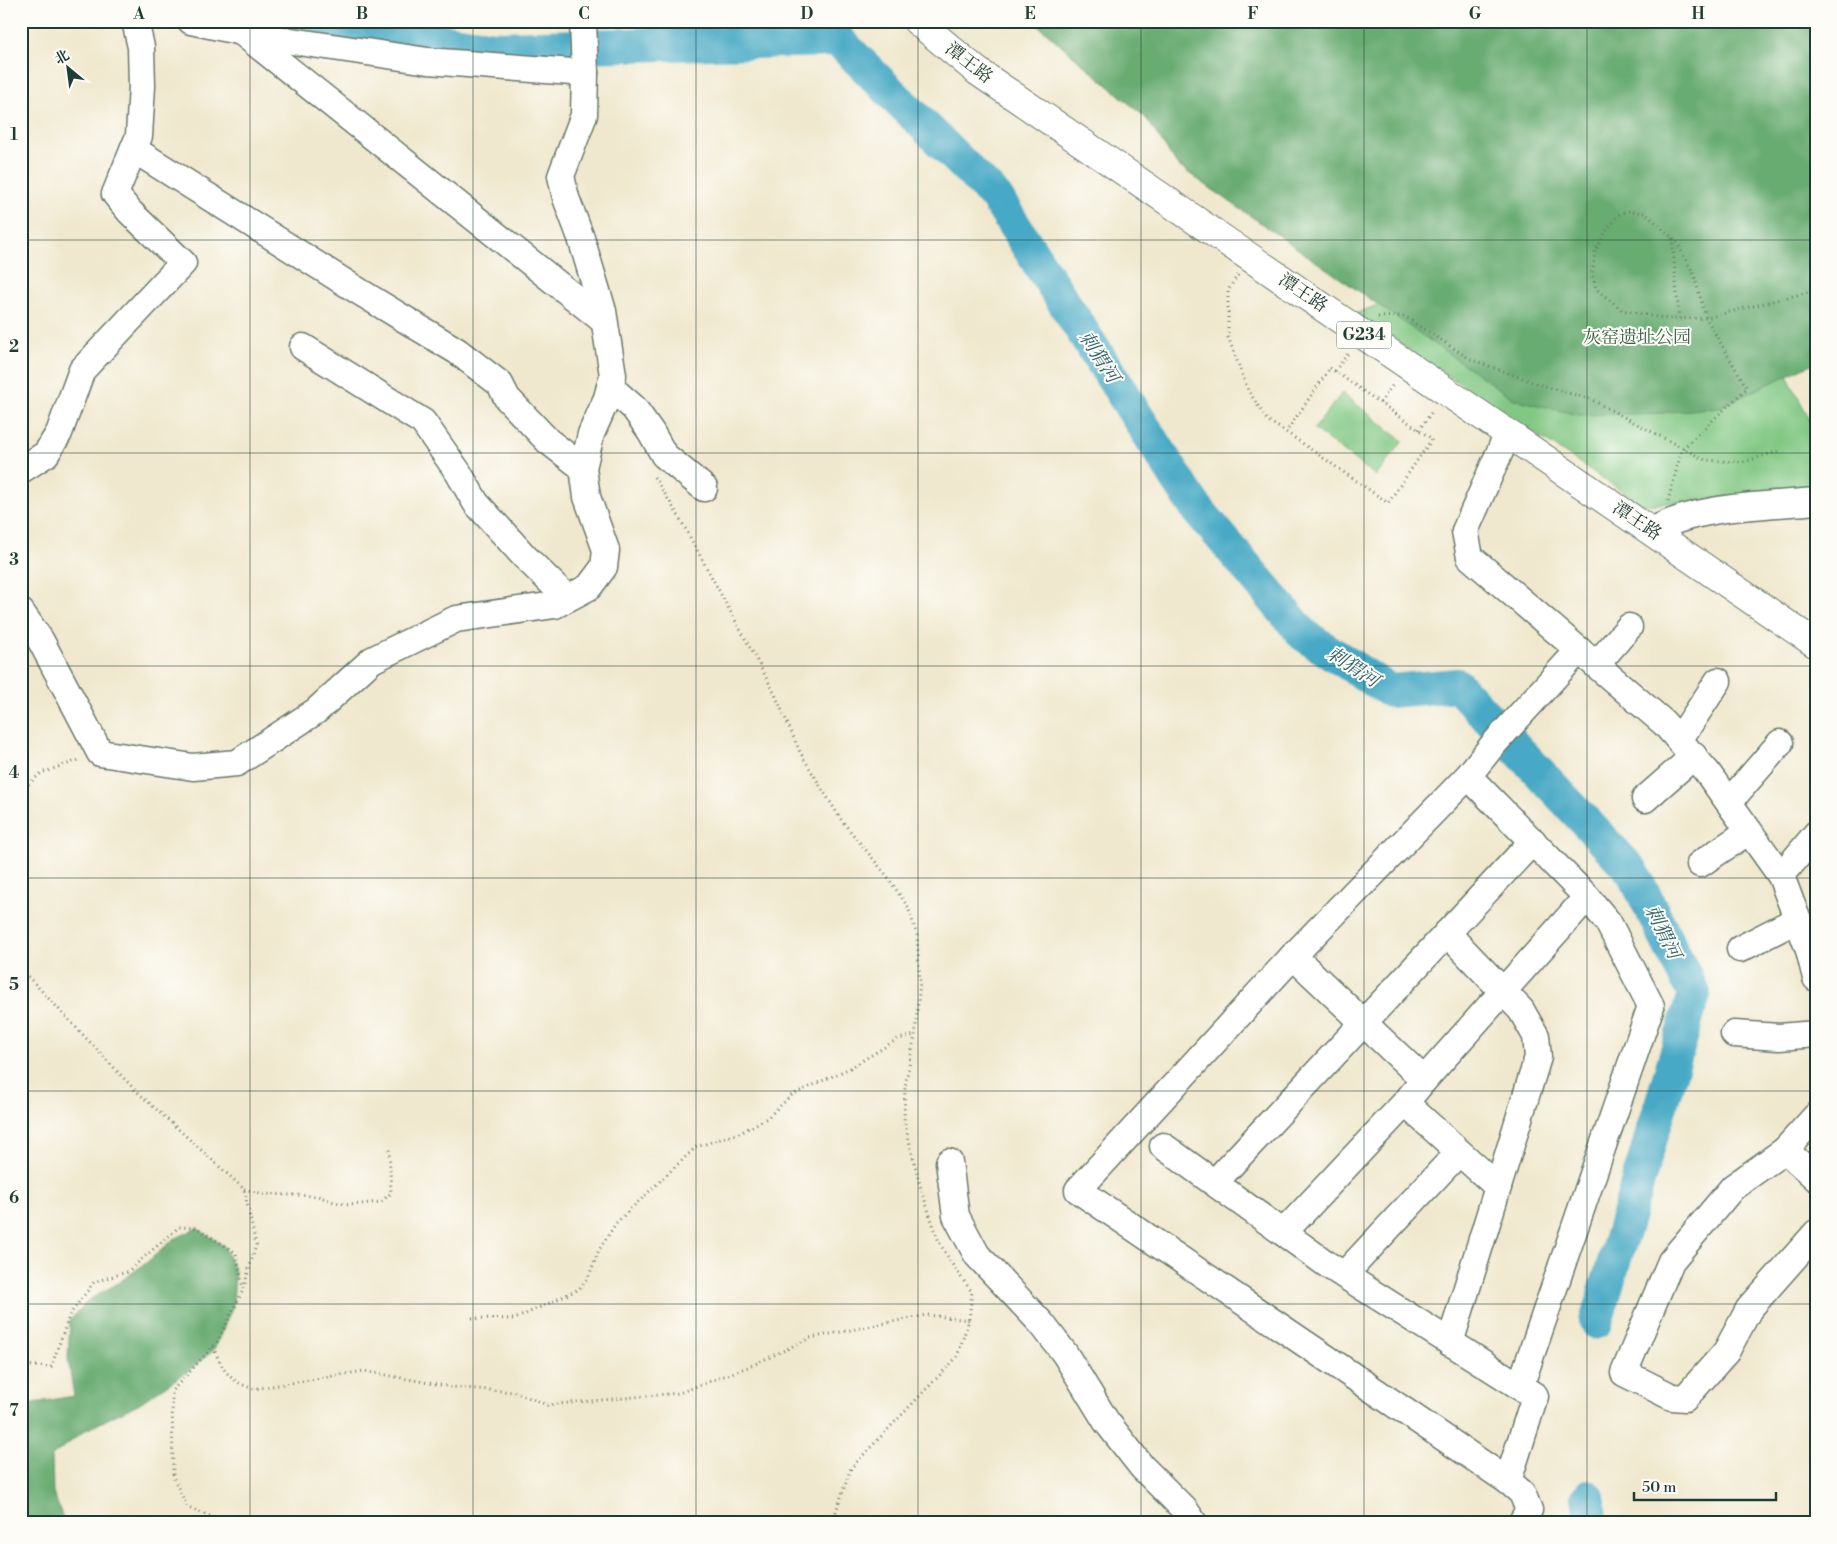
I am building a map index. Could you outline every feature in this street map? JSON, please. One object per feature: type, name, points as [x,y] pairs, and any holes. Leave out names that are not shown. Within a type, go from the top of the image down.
[{"type":"highway","name":"潭王路","points":[[917,21],[977,71],[1508,433],[1657,528],[1816,644]]},
{"type":"street","points":[[21,470],[46,454],[59,433],[82,370],[183,263],[130,212],[115,194],[139,136],[142,86],[141,48],[135,21]]},
{"type":"street","points":[[191,21],[241,32],[428,61],[585,72]]},
{"type":"street","points":[[21,612],[41,641],[100,753],[193,768],[237,763],[316,711],[372,660],[456,618],[555,605],[589,587],[604,567],[606,550],[587,497],[583,468],[592,434],[607,398],[613,375],[604,321],[581,238],[566,198],[561,176],[584,115],[583,21]]},
{"type":"street","points":[[241,32],[604,321]]},
{"type":"street","points":[[133,149],[457,351],[500,384],[507,398],[548,441],[583,468]]},
{"type":"street","points":[[303,347],[423,422],[458,472],[476,503],[524,556],[567,598]]},
{"type":"street","points":[[610,386],[634,408],[651,432],[664,456],[704,488]]},
{"type":"street","points":[[1508,433],[1465,531],[1470,557],[1664,724],[1707,772],[1781,876],[1798,919],[1815,971]]},
{"type":"street","points":[[1657,528],[1702,512],[1816,501]]},
{"type":"street","points":[[1521,1523],[1529,1510],[1522,1493],[1508,1481],[1078,1190],[1293,956],[1468,776],[1492,746],[1536,698],[1630,627]]},
{"type":"street","points":[[1645,799],[1686,748],[1718,681]]},
{"type":"street","points":[[1729,802],[1780,743]]},
{"type":"street","points":[[1468,776],[1587,897],[1608,922],[1651,1006],[1520,1388]]},
{"type":"street","points":[[1700,864],[1749,831]]},
{"type":"street","points":[[1781,876],[1816,834]]},
{"type":"street","points":[[1215,1182],[1533,841]]},
{"type":"street","points":[[1284,1232],[1405,1103],[1587,897]]},
{"type":"street","points":[[1740,949],[1798,919]]},
{"type":"street","points":[[1447,933],[1521,1010],[1536,1036],[1538,1057],[1450,1343]]},
{"type":"street","points":[[1293,956],[1424,1080]]},
{"type":"street","points":[[1734,1034],[1779,1037],[1816,1034]]},
{"type":"street","points":[[1405,1103],[1498,1187]]},
{"type":"street","points":[[1816,1116],[1785,1150],[1732,1188],[1671,1261],[1624,1373],[1672,1397],[1685,1398],[1726,1352],[1749,1309],[1816,1233]]},
{"type":"street","points":[[1163,1146],[1344,1275],[1535,1396],[1508,1481]]},
{"type":"street","points":[[1785,1150],[1816,1178]]},
{"type":"street","points":[[1344,1275],[1459,1152]]},
{"type":"street","points":[[949,1162],[956,1216],[977,1254],[1042,1324],[1065,1354],[1106,1421],[1142,1466],[1185,1510],[1194,1523]]},
{"type":"path","points":[[1657,528],[1682,449],[1747,388],[1706,318],[1694,275],[1676,241],[1645,212],[1628,211],[1619,215],[1608,228],[1595,251],[1592,274],[1596,289],[1622,310],[1668,319],[1706,318],[1816,290]]},
{"type":"path","points":[[1672,237],[1679,318]]},
{"type":"path","points":[[1251,258],[1228,290],[1228,337],[1248,390],[1267,420],[1388,503],[1432,439],[1330,368],[1286,432]]},
{"type":"path","points":[[1356,329],[1371,317],[1404,316],[1470,359],[1538,384],[1592,400],[1704,460],[1742,462],[1780,451]]},
{"type":"path","points":[[650,471],[678,516],[769,683],[792,730],[800,752],[842,821],[887,876],[908,907],[917,935],[920,982],[914,1035],[905,1087],[904,1120],[921,1190],[940,1242],[955,1269],[972,1292],[969,1320],[956,1357],[851,1468],[832,1523]]},
{"type":"path","points":[[21,791],[40,773],[100,753]]},
{"type":"path","points":[[21,969],[134,1089],[244,1190],[264,1194],[318,1196],[334,1202],[349,1204],[381,1202],[390,1193],[389,1147]]},
{"type":"path","points":[[472,1318],[515,1319],[578,1289],[588,1278],[599,1250],[616,1223],[696,1147],[742,1132],[767,1118],[792,1095],[850,1068],[898,1039],[914,1035]]},
{"type":"path","points":[[229,1523],[188,1508],[173,1477],[172,1391],[217,1342],[243,1290],[256,1245],[244,1190]]},
{"type":"path","points":[[21,1365],[51,1367],[70,1314],[94,1282],[127,1272],[179,1226],[197,1228],[236,1253],[243,1290]]},
{"type":"path","points":[[213,1346],[224,1372],[240,1385],[254,1389],[364,1371],[451,1387],[515,1392],[547,1405],[679,1393],[753,1366],[810,1338],[927,1315],[969,1320]]},
{"type":"green space","name":"灰窑遗址公园","points":[[1033,21],[1816,21],[1816,362],[1719,407],[1661,413],[1578,415],[1514,399],[1177,165],[1146,118]]},
{"type":"green space","name":"灰窑遗址公园","points":[[1387,301],[1773,348],[1816,432],[1816,491],[1643,505],[1355,314]]},
{"type":"green space","points":[[1342,393],[1403,441],[1376,476],[1314,429]]},
{"type":"green space","points":[[197,1228],[224,1246],[235,1271],[233,1306],[214,1350],[187,1372],[138,1404],[86,1430],[52,1456],[53,1492],[65,1523],[21,1523],[21,1405],[74,1396],[68,1359],[70,1320],[90,1299],[115,1285],[146,1263],[174,1239]]},
{"type":"waterway","points":[[302,21],[495,48],[838,40]]},
{"type":"waterway","name":"刺猬河","points":[[816,21],[838,40],[996,197],[1194,505],[1304,635],[1390,691],[1457,685],[1632,871],[1694,994],[1596,1322]]},
{"type":"waterway","name":"刺猬河","points":[[1588,1497],[1592,1523]]}]
